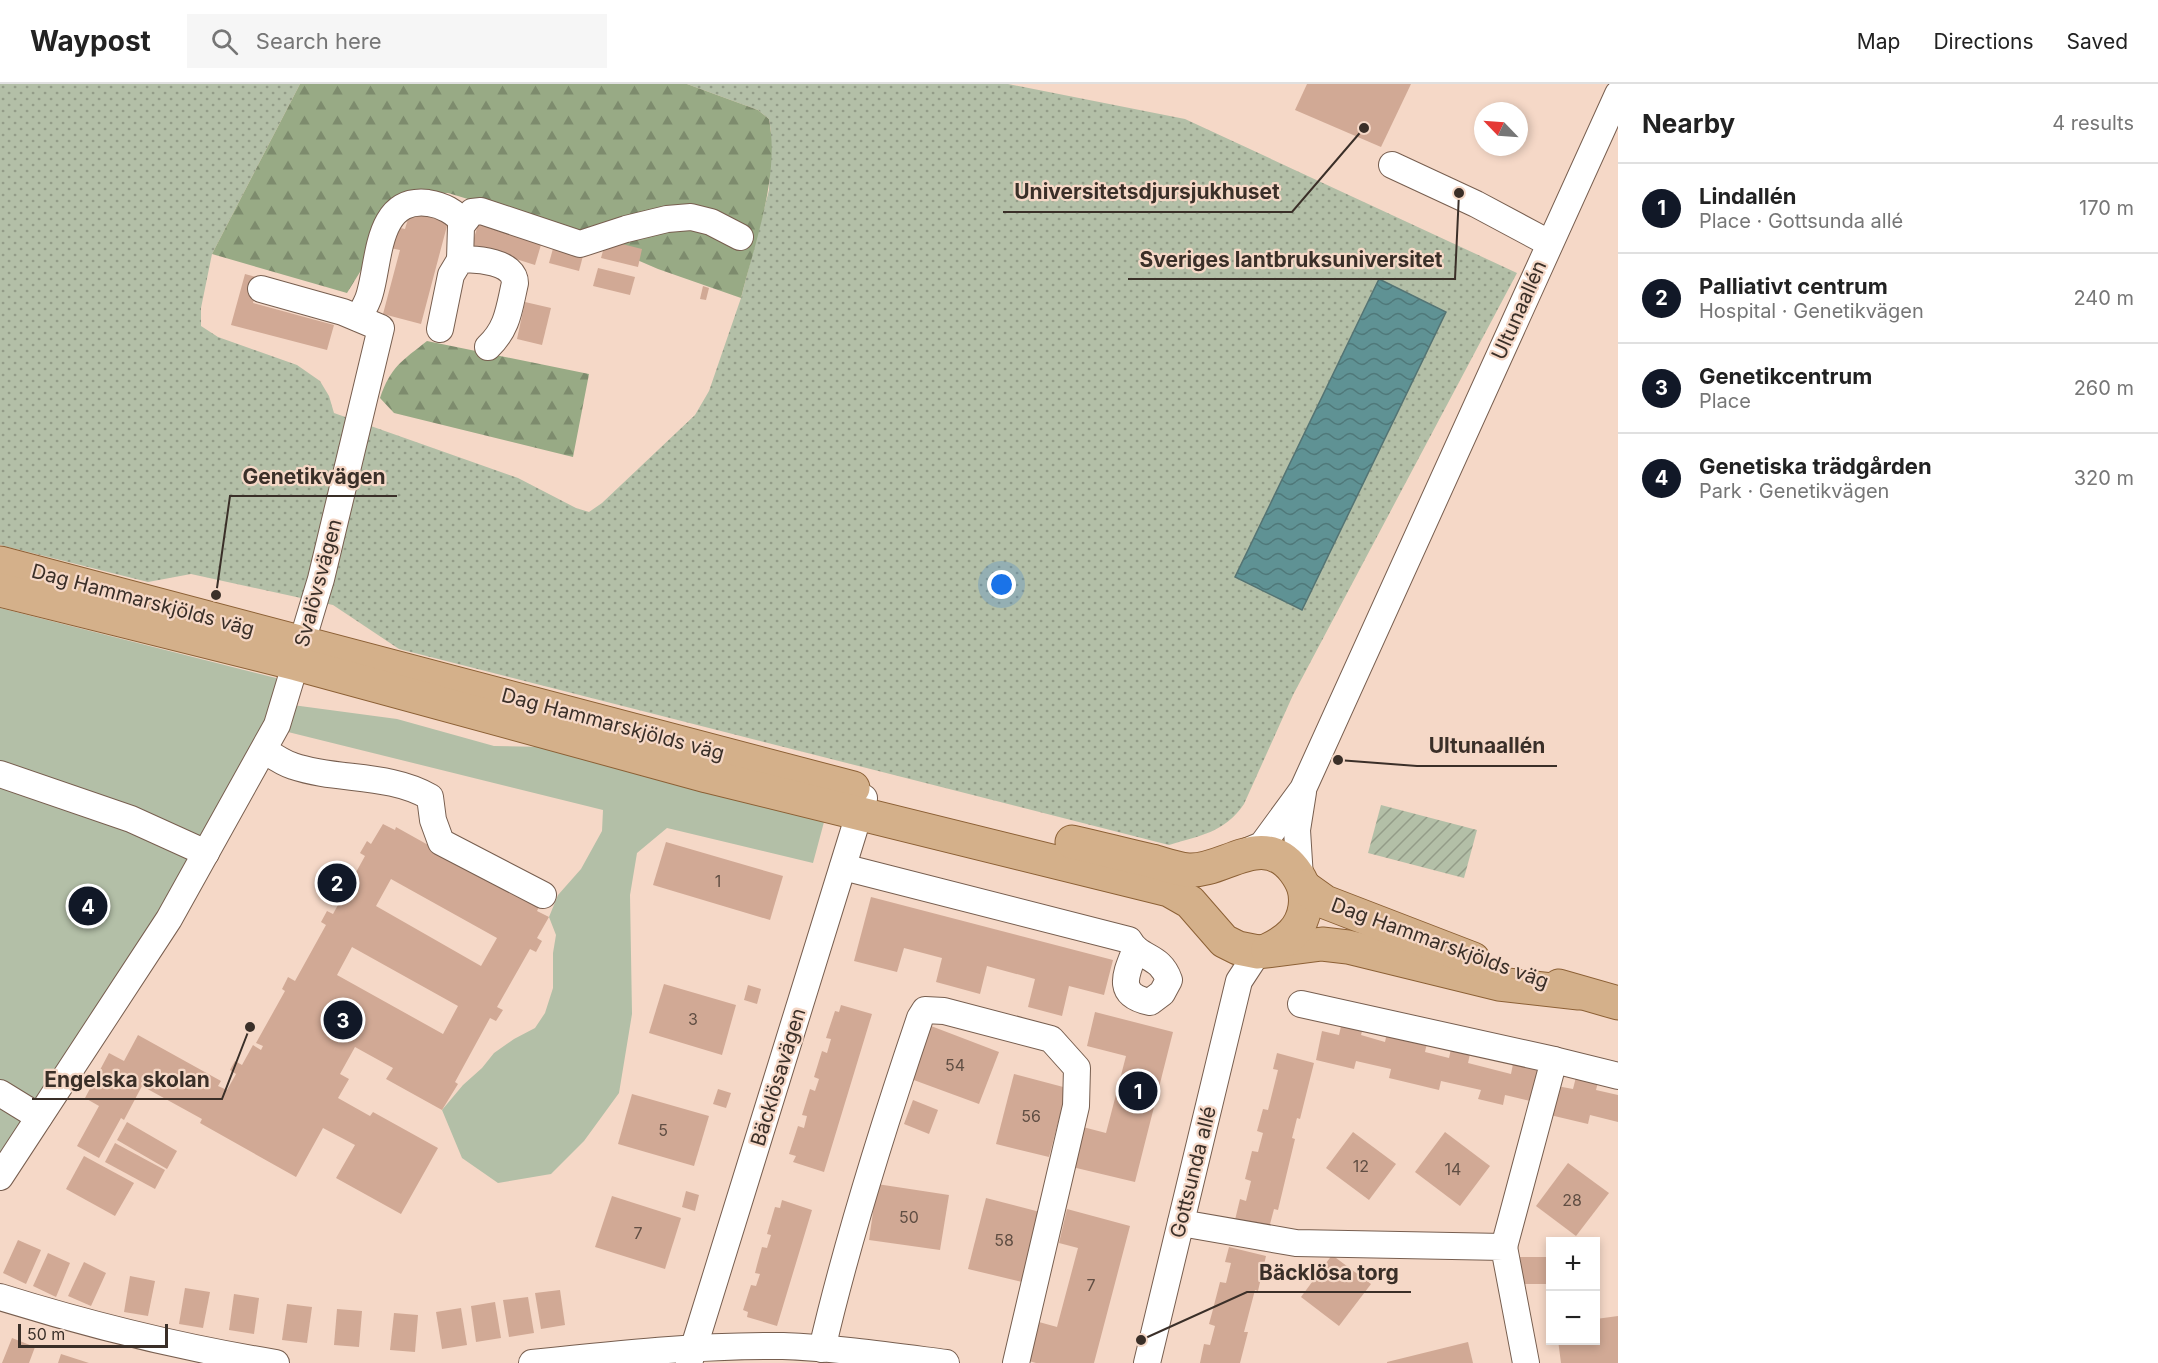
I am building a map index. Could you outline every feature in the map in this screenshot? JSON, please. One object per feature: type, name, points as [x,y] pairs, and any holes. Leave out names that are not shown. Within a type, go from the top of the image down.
[{"type":"main road","name":"Dag Hammarskjölds väg","points":[[0,563],[300,653],[863,802],[1169,890],[1190,903],[1219,934],[1238,948],[1263,951],[1322,944],[1332,945],[1499,984],[1579,993]]},
{"type":"main road","name":"Dag Hammarskjölds väg","points":[[0,590],[300,653]]},
{"type":"main road","name":"Dag Hammarskjölds väg","points":[[863,802],[1189,870],[1260,852],[1274,855],[1290,865],[1302,883],[1307,898],[1304,915],[1296,931],[1284,943],[1263,951]]},
{"type":"main road","points":[[1219,934],[1207,910],[1208,889],[1215,873],[1235,857]]},
{"type":"main road","name":"Dag Hammarskjölds väg","points":[[1302,883],[1325,902],[1443,949],[1579,993],[1618,1003]]},
{"type":"street","name":"Ultunaallén","points":[[1235,857],[1262,845],[1303,789],[1618,94]]},
{"type":"street","points":[[1392,165],[1476,204],[1549,243]]},
{"type":"street","name":"Svalövsvägen","points":[[0,1177],[39,1117],[177,923],[206,867],[234,823],[264,750],[278,725],[321,579],[370,323],[370,296],[386,225],[397,209],[413,202],[432,204],[457,214],[463,223]]},
{"type":"street","points":[[440,329],[451,275],[460,260],[461,226],[472,212],[481,211],[580,244],[667,219],[691,217],[711,222],[740,237]]},
{"type":"street","points":[[460,260],[469,259],[492,263],[512,271],[515,276],[503,329],[488,347]]},
{"type":"street","points":[[261,289],[343,312],[370,323]]},
{"type":"street","points":[[264,750],[291,765],[316,772],[415,788],[429,797],[433,820],[441,842],[543,895]]},
{"type":"street","points":[[0,774],[131,819],[206,867]]},
{"type":"street","name":"Ultunaallén","points":[[1302,883],[1297,830],[1303,789]]},
{"type":"street","name":"Bäcklösavägen","points":[[692,1355],[863,802]]},
{"type":"street","points":[[843,867],[1129,940],[1135,951]]},
{"type":"street","points":[[1219,934],[1239,981]]},
{"type":"street","name":"Gottsunda allé","points":[[1147,1363],[1239,981],[1263,951]]},
{"type":"street","points":[[1301,1004],[1618,1076]]},
{"type":"street","points":[[822,1349],[835,1293],[895,1091],[920,1018],[925,1010],[944,1011],[1051,1039],[1077,1068],[1076,1106],[1016,1363]]},
{"type":"street","points":[[1526,1363],[1504,1247],[1554,1060]]},
{"type":"street","points":[[0,1093],[39,1117]]},
{"type":"street","points":[[1181,1223],[1296,1243],[1504,1247]]},
{"type":"street","points":[[0,1297],[76,1321],[237,1357],[276,1363]]},
{"type":"street","points":[[532,1363],[692,1355],[784,1346],[946,1363]]},
{"type":"green space","points":[[0,84],[300,84],[212,254],[201,308],[201,326],[218,337],[297,365],[320,381],[329,396],[334,413],[518,478],[576,508],[589,512],[602,503],[695,415],[709,391],[741,298],[769,190],[771,131],[769,119],[758,110],[687,84],[1008,84],[1185,119],[1517,273],[1293,695],[1244,804],[1228,821],[1211,832],[1169,845],[399,649],[333,605],[191,574],[148,582],[0,545]]},
{"type":"green space","points":[[300,84],[687,84],[758,110],[769,119],[772,141],[769,186],[741,298],[658,269],[563,228],[448,193],[414,192],[347,293],[212,254]]},
{"type":"green space","points":[[427,341],[589,374],[573,457],[394,413],[380,398],[388,378],[398,365]]},
{"type":"green space","points":[[0,608],[276,678],[285,704],[397,719],[494,746],[543,747],[824,822],[813,863],[667,828],[637,853],[630,895],[632,1014],[619,1093],[584,1141],[551,1174],[498,1183],[462,1158],[442,1110],[494,1053],[535,1028],[545,1013],[553,988],[553,953],[556,935],[549,917],[558,895],[581,869],[602,831],[603,810],[288,732],[277,725],[0,1177]]},
{"type":"green space","points":[[1381,805],[1477,830],[1464,878],[1368,853]]},
{"type":"water","points":[[1379,279],[1446,312],[1302,610],[1235,577]]},
{"type":"building","points":[[1307,84],[1411,84],[1381,147],[1295,110]]},
{"type":"building","points":[[410,212],[448,222],[421,324],[383,314],[400,250],[385,247],[391,226],[405,229]]},
{"type":"building","points":[[480,218],[543,238],[535,265],[472,245]]},
{"type":"building","points":[[606,240],[642,249],[638,267],[601,258]]},
{"type":"building","points":[[554,245],[584,252],[579,271],[549,263]]},
{"type":"building","points":[[598,268],[635,277],[630,295],[593,286]]},
{"type":"building","points":[[245,274],[260,278],[253,303],[334,325],[327,350],[231,325]]},
{"type":"building","points":[[703,286],[709,288],[706,300],[700,299]]},
{"type":"building","points":[[525,302],[551,308],[542,345],[517,339]]},
{"type":"building","points":[[383,824],[395,830],[396,827],[539,907],[537,911],[549,917],[537,938],[542,941],[536,952],[530,949],[497,1007],[503,1010],[496,1021],[490,1018],[455,1082],[458,1084],[442,1110],[386,1079],[393,1068],[355,1047],[340,1074],[349,1079],[338,1098],[370,1116],[373,1112],[438,1148],[401,1214],[336,1178],[355,1145],[323,1128],[296,1177],[200,1123],[202,1119],[142,1086],[124,1120],[121,1118],[99,1158],[77,1146],[99,1106],[85,1098],[109,1053],[124,1061],[138,1035],[221,1081],[218,1086],[227,1090],[236,1074],[230,1070],[235,1061],[242,1065],[253,1045],[261,1050],[263,1046],[256,1043],[285,991],[282,989],[288,977],[295,981],[326,925],[321,922],[327,911],[333,914],[365,856],[360,853],[367,841],[371,844]],"holes":[[[391,879],[497,938],[481,966],[376,906]],[[352,947],[458,1006],[443,1034],[337,975]]]},
{"type":"building","points":[[666,842],[783,876],[770,920],[653,885]]},
{"type":"building","points":[[871,897],[1113,960],[1104,995],[1069,986],[1062,1016],[1028,1007],[1035,979],[987,966],[980,994],[936,982],[942,958],[904,948],[897,972],[854,961]]},
{"type":"building","points":[[664,984],[736,1005],[722,1055],[649,1033]]},
{"type":"building","points":[[748,985],[761,989],[757,1004],[744,1000]]},
{"type":"building","points":[[841,1005],[872,1014],[824,1172],[793,1162],[796,1156],[789,1154],[798,1126],[804,1128],[807,1116],[802,1115],[810,1089],[815,1091],[819,1079],[814,1077],[822,1051],[827,1053],[831,1039],[826,1038],[835,1011],[839,1012]]},
{"type":"building","points":[[1095,1012],[1173,1032],[1135,1182],[1068,1166],[1079,1126],[1106,1133],[1126,1056],[1087,1046]]},
{"type":"building","points":[[1342,1022],[1363,1028],[1361,1035],[1385,1042],[1387,1033],[1427,1043],[1425,1052],[1449,1058],[1451,1049],[1470,1054],[1468,1063],[1511,1074],[1513,1064],[1542,1071],[1534,1102],[1505,1095],[1503,1105],[1478,1099],[1481,1090],[1441,1081],[1439,1090],[1389,1078],[1391,1069],[1356,1061],[1354,1069],[1316,1060],[1322,1031],[1339,1035]]},
{"type":"building","points":[[931,1026],[999,1052],[979,1104],[911,1079]]},
{"type":"building","points":[[1277,1053],[1314,1063],[1300,1119],[1297,1118],[1292,1138],[1295,1139],[1278,1210],[1274,1209],[1269,1228],[1235,1220],[1240,1199],[1246,1201],[1251,1181],[1245,1179],[1252,1151],[1258,1152],[1263,1133],[1257,1131],[1263,1109],[1268,1110],[1278,1070],[1273,1069]]},
{"type":"building","points":[[1014,1074],[1067,1088],[1049,1157],[996,1144]]},
{"type":"building","points":[[1576,1077],[1598,1082],[1596,1090],[1618,1095],[1618,1122],[1590,1115],[1588,1124],[1550,1115],[1557,1086],[1573,1089]]},
{"type":"building","points":[[718,1089],[731,1093],[726,1108],[713,1104]]},
{"type":"building","points":[[632,1094],[709,1116],[694,1166],[618,1144]]},
{"type":"building","points":[[913,1100],[938,1110],[929,1134],[904,1124]]},
{"type":"building","points":[[127,1122],[177,1151],[167,1169],[117,1140]]},
{"type":"building","points":[[1353,1132],[1396,1164],[1369,1200],[1326,1168]]},
{"type":"building","points":[[1445,1132],[1490,1166],[1460,1206],[1415,1172]]},
{"type":"building","points":[[115,1143],[165,1170],[155,1189],[105,1162]]},
{"type":"building","points":[[84,1156],[134,1183],[115,1216],[66,1189]]},
{"type":"building","points":[[1568,1163],[1609,1193],[1576,1236],[1536,1206]]},
{"type":"building","points":[[877,1184],[949,1195],[940,1250],[869,1240]]},
{"type":"building","points":[[686,1191],[699,1195],[695,1211],[682,1207]]},
{"type":"building","points":[[612,1196],[681,1218],[665,1269],[595,1247]]},
{"type":"building","points":[[986,1198],[1040,1212],[1022,1282],[968,1269]]},
{"type":"building","points":[[782,1200],[812,1210],[777,1326],[747,1317],[748,1312],[743,1310],[751,1285],[756,1286],[760,1274],[755,1273],[762,1247],[767,1248],[771,1235],[767,1234],[775,1207],[780,1208]]},
{"type":"building","points":[[1067,1209],[1130,1226],[1094,1363],[1036,1363],[1029,1361],[1039,1322],[1057,1327],[1078,1248],[1059,1243]]},
{"type":"building","points":[[18,1240],[41,1250],[26,1284],[3,1273]]},
{"type":"building","points":[[1229,1247],[1266,1256],[1258,1291],[1255,1290],[1244,1332],[1248,1332],[1240,1363],[1200,1363],[1204,1344],[1210,1345],[1215,1326],[1209,1324],[1220,1282],[1226,1283],[1231,1263],[1225,1262]]},
{"type":"building","points":[[48,1253],[70,1263],[56,1297],[33,1286]]},
{"type":"building","points":[[1332,1255],[1371,1284],[1339,1326],[1301,1297]]},
{"type":"building","points":[[1520,1257],[1546,1257],[1546,1284],[1520,1284]]},
{"type":"building","points":[[84,1262],[106,1273],[91,1306],[68,1296]]},
{"type":"building","points":[[130,1276],[155,1281],[148,1316],[124,1312]]},
{"type":"building","points":[[185,1288],[210,1292],[203,1328],[179,1324]]},
{"type":"building","points":[[560,1290],[565,1325],[541,1329],[535,1293]]},
{"type":"building","points":[[234,1294],[259,1298],[254,1334],[229,1330]]},
{"type":"building","points":[[528,1297],[534,1333],[509,1337],[503,1300]]},
{"type":"building","points":[[495,1302],[501,1338],[476,1342],[471,1306]]},
{"type":"building","points":[[287,1304],[312,1307],[307,1343],[282,1340]]},
{"type":"building","points":[[461,1308],[467,1345],[442,1349],[436,1312]]},
{"type":"building","points":[[337,1309],[362,1311],[359,1347],[334,1345]]},
{"type":"building","points":[[394,1313],[418,1315],[415,1352],[390,1350]]},
{"type":"building","points":[[1618,1316],[1618,1363],[1561,1363],[1559,1345],[1600,1345],[1600,1318]]},
{"type":"building","points":[[12,1338],[35,1347],[29,1363],[2,1363]]},
{"type":"building","points":[[1468,1342],[1473,1363],[1387,1363],[1387,1362]]},
{"type":"building","points":[[61,1354],[89,1363],[58,1363]]},
{"type":"place","name":"Universitetsdjursjukhuset","points":[[1364,128]]},
{"type":"place","name":"Sveriges lantbruksuniversitet","points":[[1459,193]]},
{"type":"place","name":"Genetikvägen","points":[[216,595]]},
{"type":"place","name":"Ultunaallén","points":[[1338,760]]},
{"type":"place","name":"Palliativt centrum","points":[[337,883]]},
{"type":"place","name":"Genetiska trädgården","points":[[88,906]]},
{"type":"place","name":"Genetikcentrum","points":[[343,1020]]},
{"type":"place","name":"Engelska skolan","points":[[250,1027]]},
{"type":"place","name":"Lindallén","points":[[1138,1091]]},
{"type":"place","name":"Bäcklösa torg","points":[[1141,1340]]}]
